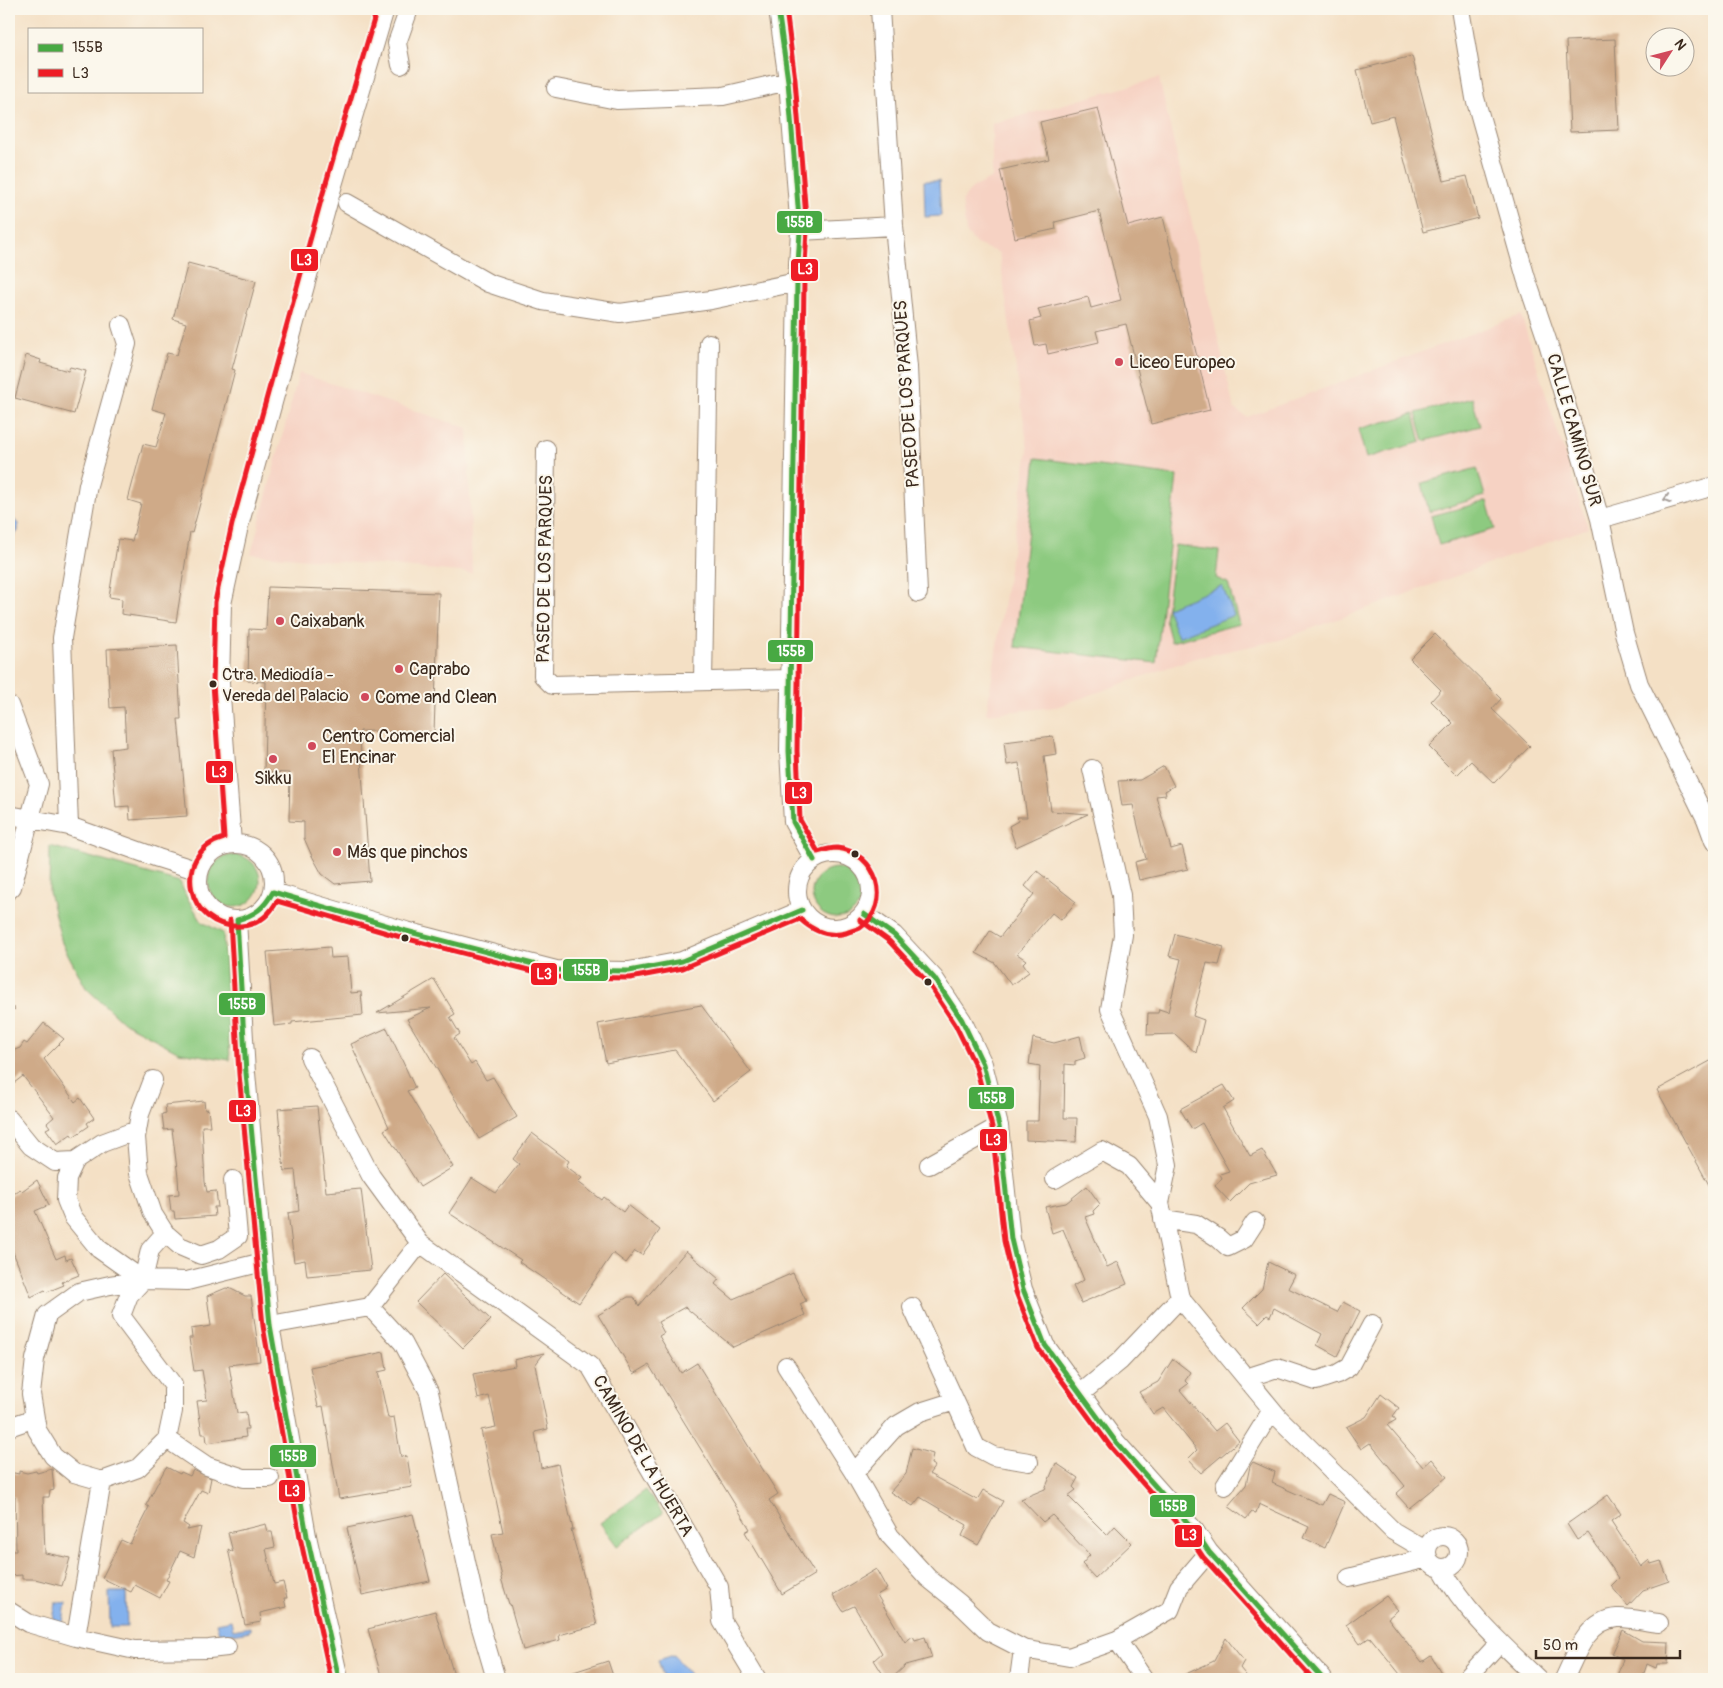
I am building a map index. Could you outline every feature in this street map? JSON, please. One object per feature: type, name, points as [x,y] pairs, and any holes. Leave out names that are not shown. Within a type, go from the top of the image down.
[{"type":"street","points":[[232,843],[220,683],[222,604],[239,526],[256,462],[330,195],[385,9]]},
{"type":"street","points":[[401,65],[397,43],[409,9]]},
{"type":"street","points":[[778,9],[788,81],[800,231],[797,282],[788,751],[793,822],[814,860]]},
{"type":"street","name":"PASEO DE LOS PARQUES","points":[[880,9],[894,226],[908,366],[918,593]]},
{"type":"street","name":"CALLE CAMINO SUR","points":[[1460,9],[1475,98],[1526,278],[1548,343],[1600,519],[1624,632],[1639,684],[1706,819],[1714,842]]},
{"type":"street","points":[[556,88],[617,100],[723,96],[788,81]]},
{"type":"street","points":[[347,203],[488,283],[543,301],[620,313],[698,302],[797,282]]},
{"type":"street","points":[[800,231],[894,226]]},
{"type":"street","points":[[69,826],[62,638],[88,485],[127,344],[121,325]]},
{"type":"street","points":[[703,681],[709,343]]},
{"type":"street","name":"PASEO DE LOS PARQUES","points":[[546,449],[543,676],[552,685],[790,679]]},
{"type":"street","points":[[1600,519],[1714,486]]},
{"type":"street","points":[[9,706],[39,784],[12,887],[9,890]]},
{"type":"street","points":[[1092,769],[1121,895],[1123,935],[1110,1009],[1158,1116],[1168,1165],[1161,1211],[1180,1298],[1272,1410],[1393,1531],[1427,1555],[1431,1563],[1442,1569],[1452,1588],[1487,1630],[1538,1679]]},
{"type":"street","points":[[9,815],[69,826],[199,871]]},
{"type":"street","points":[[232,843],[247,845],[260,852],[269,863],[274,878],[273,892],[265,906],[253,916],[237,920],[223,918],[210,910],[202,899],[198,885],[199,871],[206,857],[218,848],[232,843]]},
{"type":"street","points":[[839,854],[852,858],[862,866],[869,877],[870,902],[864,914],[855,922],[844,927],[832,928],[820,925],[810,919],[802,910],[798,899],[800,877],[806,867],[814,860],[826,855],[839,854]]},
{"type":"street","points":[[273,892],[406,931],[556,970],[630,970],[682,962],[802,910]]},
{"type":"street","points":[[864,914],[894,935],[934,978],[962,1020],[983,1064],[999,1126],[1011,1239],[1022,1289],[1045,1345],[1116,1442],[1195,1531],[1209,1552],[1323,1679]]},
{"type":"street","points":[[237,920],[246,1073],[270,1325],[307,1536],[340,1679]]},
{"type":"street","name":"CAMINO DE LA HUERTA","points":[[310,1058],[371,1176],[420,1243],[590,1366],[719,1587],[722,1620],[757,1679]]},
{"type":"street","points":[[153,1080],[140,1114],[136,1137],[139,1173],[152,1214],[165,1233],[180,1246],[201,1255],[219,1249],[238,1236],[233,1180]]},
{"type":"street","points":[[9,1119],[31,1146],[55,1162],[74,1161],[102,1143],[137,1130]]},
{"type":"street","points":[[929,1165],[999,1126]]},
{"type":"street","points":[[1055,1179],[1102,1151],[1129,1166],[1161,1211],[1196,1224],[1228,1247],[1244,1239],[1255,1222]]},
{"type":"street","points":[[74,1161],[67,1178],[66,1200],[73,1217],[99,1249],[143,1280]]},
{"type":"street","points":[[165,1233],[150,1250],[143,1280],[129,1295],[121,1316],[173,1385],[173,1411],[168,1439],[138,1468],[102,1480],[74,1473],[53,1456],[37,1430],[31,1394],[35,1359],[47,1315],[79,1292],[143,1280],[186,1281],[263,1262]]},
{"type":"street","points":[[270,1325],[370,1307],[420,1243]]},
{"type":"street","points":[[1080,1394],[1120,1361],[1180,1298]]},
{"type":"street","points":[[370,1307],[403,1343],[429,1392],[479,1621],[496,1679]]},
{"type":"street","points":[[912,1308],[976,1447],[993,1456],[1029,1462]]},
{"type":"street","points":[[1246,1378],[1277,1368],[1316,1381],[1336,1374],[1349,1367],[1372,1324]]},
{"type":"street","points":[[786,1366],[854,1473],[890,1536],[928,1578],[988,1631],[1023,1649],[1070,1657],[1117,1640],[1170,1610],[1179,1587],[1209,1552]]},
{"type":"street","points":[[854,1473],[896,1426],[920,1412],[955,1401]]},
{"type":"street","points":[[1225,1486],[1272,1410]]},
{"type":"street","points":[[9,1426],[35,1418]]},
{"type":"street","points":[[168,1439],[207,1466],[244,1478],[270,1478]]},
{"type":"street","points":[[76,1637],[102,1480]]},
{"type":"street","points":[[1427,1555],[1428,1545],[1432,1540],[1438,1537],[1450,1538],[1455,1541],[1458,1547],[1458,1559],[1449,1568],[1442,1569]]},
{"type":"street","points":[[1349,1578],[1427,1555]]},
{"type":"street","points":[[9,1611],[28,1623],[76,1637],[135,1650],[227,1647]]},
{"type":"street","points":[[1564,1679],[1587,1634],[1599,1623],[1616,1618],[1659,1623]]},
{"type":"street","points":[[1117,1640],[1144,1679]]},
{"type":"street","points":[[1466,1679],[1500,1642]]},
{"type":"street","points":[[1019,1679],[1023,1649]]},
{"type":"path","points":[[9,1010],[18,1008]]},
{"type":"shaded area","name":"Liceo Europeo","points":[[1159,78],[1234,409],[1247,417],[1521,315],[1588,528],[1280,640],[1195,658],[1056,707],[986,714],[1028,450],[999,253],[976,244],[966,232],[962,201],[972,188],[992,178],[992,124]]},
{"type":"shaded area","points":[[299,373],[468,428],[472,573],[251,554]]},
{"type":"green space","points":[[1472,398],[1480,426],[1424,441],[1416,413]]},
{"type":"green space","points":[[1414,414],[1421,442],[1366,458],[1358,429]]},
{"type":"green space","points":[[1036,458],[1177,476],[1156,663],[1015,647]]},
{"type":"green space","points":[[1477,468],[1485,496],[1429,512],[1422,483]]},
{"type":"green space","points":[[1487,501],[1495,529],[1439,545],[1431,516]]},
{"type":"green space","points":[[1175,545],[1219,551],[1216,578],[1228,583],[1239,624],[1171,642],[1165,619]]},
{"type":"green space","points":[[50,846],[180,882],[202,922],[223,933],[230,1060],[179,1052],[123,1022],[86,988],[62,943],[49,892]]},
{"type":"green space","points":[[234,855],[248,859],[256,867],[260,881],[256,895],[248,903],[234,907],[220,903],[212,895],[208,881],[212,867],[220,859]]},
{"type":"green space","points":[[842,868],[855,875],[861,883],[861,903],[855,911],[847,917],[832,918],[819,911],[813,903],[812,888],[819,875],[827,869]]},
{"type":"green space","points":[[646,1490],[663,1513],[617,1546],[600,1523]]},
{"type":"water","points":[[924,181],[939,181],[941,216],[925,217]]},
{"type":"water","points":[[9,517],[12,517],[18,524],[18,531],[9,542]]},
{"type":"water","points":[[1222,586],[1234,615],[1178,637],[1167,608]]},
{"type":"water","points":[[109,1592],[126,1592],[127,1627],[110,1627]]},
{"type":"water","points":[[56,1602],[66,1603],[62,1628],[52,1626]]},
{"type":"water","points":[[231,1620],[233,1630],[250,1627],[250,1631],[220,1636],[216,1623]]},
{"type":"water","points":[[674,1655],[694,1679],[664,1679],[658,1660]]},
{"type":"building","points":[[1615,39],[1619,130],[1570,132],[1566,41]]},
{"type":"building","points":[[1412,56],[1444,181],[1467,176],[1478,218],[1423,232],[1393,116],[1370,122],[1357,70]]},
{"type":"building","points":[[1098,108],[1128,226],[1163,217],[1210,410],[1151,424],[1126,324],[1096,331],[1099,342],[1048,354],[1046,344],[1035,346],[1030,321],[1041,318],[1038,309],[1088,297],[1091,308],[1121,300],[1099,211],[1055,222],[1056,229],[1015,238],[1000,170],[1049,159],[1040,122]]},
{"type":"building","points":[[188,263],[256,281],[232,369],[235,370],[205,485],[192,533],[190,532],[176,622],[121,614],[122,599],[109,597],[118,539],[132,541],[141,504],[128,500],[143,444],[156,447],[166,413],[152,409],[167,353],[177,355],[186,323],[173,319]]},
{"type":"building","points":[[26,355],[41,360],[40,363],[68,371],[70,367],[86,371],[74,414],[15,398]]},
{"type":"building","name":"Centro Comercial El Encinar","points":[[268,587],[439,593],[434,732],[360,731],[370,881],[335,884],[322,874],[304,838],[304,822],[289,821],[290,773],[264,772],[266,682],[248,681],[249,629],[266,630]]},
{"type":"building","points":[[1435,634],[1501,699],[1492,709],[1530,746],[1494,783],[1471,761],[1457,775],[1429,747],[1453,723],[1431,701],[1441,690],[1410,659]]},
{"type":"building","points":[[177,645],[181,719],[178,719],[187,816],[130,820],[129,806],[116,807],[111,749],[126,747],[124,707],[110,708],[107,649]]},
{"type":"building","points":[[1053,736],[1056,754],[1044,756],[1051,811],[1088,814],[1016,847],[1009,826],[1018,821],[1017,817],[1027,817],[1019,763],[1007,765],[1004,742]]},
{"type":"building","points":[[1164,766],[1174,786],[1165,791],[1166,795],[1156,796],[1171,849],[1182,846],[1188,869],[1139,880],[1135,862],[1146,859],[1133,805],[1122,806],[1118,781],[1140,780]]},
{"type":"building","points":[[1037,871],[1076,902],[1061,920],[1052,913],[1017,954],[1026,960],[1023,963],[1029,972],[1011,985],[995,963],[976,953],[990,931],[1000,937],[1034,894],[1025,886]]},
{"type":"building","points":[[1175,934],[1224,947],[1219,965],[1207,963],[1193,1016],[1204,1020],[1196,1053],[1175,1034],[1147,1035],[1148,1013],[1158,1013],[1159,1009],[1168,1012],[1181,959],[1169,956]]},
{"type":"building","points":[[330,947],[331,958],[348,957],[351,993],[361,992],[363,1015],[292,1022],[292,1024],[274,1026],[267,952]]},
{"type":"building","points":[[434,979],[455,1014],[450,1017],[460,1034],[454,1038],[471,1065],[475,1062],[486,1080],[493,1077],[517,1117],[479,1139],[407,1019],[431,1008],[377,1013]]},
{"type":"building","points":[[701,1005],[751,1072],[713,1101],[675,1050],[606,1063],[598,1024]]},
{"type":"building","points":[[44,1023],[64,1039],[44,1059],[75,1102],[80,1098],[94,1118],[87,1123],[89,1126],[73,1137],[71,1134],[57,1144],[46,1129],[50,1127],[47,1123],[54,1117],[23,1076],[9,1087],[9,1056],[13,1054],[12,1051],[20,1048],[24,1042],[27,1044]]},
{"type":"building","points":[[387,1028],[415,1088],[407,1091],[453,1167],[420,1187],[384,1130],[389,1127],[351,1044]]},
{"type":"building","points":[[1080,1036],[1085,1058],[1075,1061],[1075,1065],[1065,1064],[1064,1118],[1077,1118],[1076,1142],[1026,1140],[1026,1121],[1038,1121],[1040,1066],[1029,1064],[1033,1038],[1054,1043]]},
{"type":"building","points":[[1714,1059],[1714,1194],[1657,1090]]},
{"type":"building","points":[[1224,1085],[1234,1101],[1223,1108],[1250,1156],[1262,1150],[1277,1175],[1249,1183],[1230,1202],[1215,1186],[1222,1178],[1220,1174],[1229,1171],[1202,1123],[1192,1129],[1180,1109]]},
{"type":"building","points":[[204,1101],[205,1110],[208,1109],[210,1126],[202,1126],[205,1182],[207,1192],[216,1191],[218,1207],[214,1207],[215,1216],[175,1219],[174,1211],[171,1211],[169,1195],[179,1194],[178,1177],[172,1129],[164,1130],[162,1114],[166,1113],[165,1105]]},
{"type":"building","points":[[317,1106],[326,1192],[361,1189],[371,1270],[307,1276],[305,1260],[294,1262],[288,1213],[299,1211],[295,1170],[284,1171],[278,1109]]},
{"type":"building","points":[[532,1133],[569,1161],[566,1166],[582,1178],[578,1182],[602,1200],[604,1197],[623,1212],[628,1205],[660,1230],[642,1255],[635,1251],[626,1263],[613,1253],[579,1303],[519,1262],[521,1260],[449,1213],[472,1178],[496,1193],[519,1164],[513,1159]]},
{"type":"building","points":[[37,1180],[49,1205],[35,1211],[56,1259],[65,1255],[66,1260],[71,1258],[79,1275],[62,1282],[64,1285],[47,1292],[45,1290],[31,1297],[9,1242],[9,1198],[20,1189],[22,1191]]},
{"type":"building","points":[[1087,1186],[1100,1204],[1093,1211],[1094,1214],[1085,1217],[1107,1267],[1118,1262],[1127,1284],[1081,1303],[1073,1286],[1084,1280],[1063,1229],[1052,1233],[1045,1207],[1066,1203]]},
{"type":"building","points":[[686,1251],[719,1279],[715,1284],[733,1299],[793,1273],[806,1301],[800,1304],[805,1315],[733,1347],[685,1307],[658,1322],[664,1333],[659,1336],[681,1373],[697,1363],[778,1494],[769,1500],[815,1574],[782,1594],[745,1532],[750,1529],[649,1365],[634,1374],[598,1315],[628,1297],[634,1297],[639,1306]]},
{"type":"building","points":[[1268,1262],[1295,1275],[1288,1288],[1337,1312],[1343,1302],[1360,1311],[1337,1356],[1317,1345],[1322,1334],[1274,1308],[1270,1317],[1267,1315],[1259,1323],[1243,1308],[1262,1289]]},
{"type":"building","points":[[443,1274],[491,1320],[463,1348],[416,1302]]},
{"type":"building","points":[[226,1288],[245,1296],[251,1296],[260,1361],[229,1365],[237,1413],[246,1412],[248,1429],[245,1429],[246,1437],[207,1443],[206,1434],[202,1434],[197,1401],[207,1400],[202,1370],[194,1371],[189,1338],[192,1338],[191,1329],[211,1326],[207,1296]]},
{"type":"building","points":[[384,1352],[387,1370],[378,1372],[388,1418],[394,1417],[401,1457],[407,1456],[412,1487],[339,1499],[323,1406],[318,1407],[310,1367]]},
{"type":"building","points":[[544,1353],[535,1365],[548,1429],[535,1432],[541,1468],[558,1464],[573,1530],[571,1530],[597,1625],[559,1635],[560,1640],[523,1650],[501,1578],[492,1534],[503,1532],[481,1430],[496,1427],[489,1396],[478,1399],[473,1374],[515,1366],[514,1360]]},
{"type":"building","points":[[1173,1359],[1190,1372],[1185,1381],[1188,1384],[1180,1390],[1215,1431],[1225,1423],[1239,1441],[1201,1473],[1188,1459],[1197,1450],[1163,1408],[1153,1414],[1139,1392],[1158,1382]]},
{"type":"building","points":[[1381,1394],[1399,1408],[1393,1416],[1396,1420],[1387,1425],[1423,1467],[1432,1459],[1447,1477],[1409,1508],[1396,1494],[1405,1486],[1370,1443],[1361,1449],[1346,1427],[1366,1417]]},
{"type":"building","points":[[912,1448],[933,1454],[931,1464],[935,1466],[929,1474],[977,1500],[983,1490],[1003,1501],[978,1545],[962,1536],[967,1525],[920,1497],[913,1506],[890,1492],[906,1474]]},
{"type":"building","points":[[1253,1462],[1275,1472],[1272,1483],[1322,1505],[1328,1494],[1345,1502],[1325,1548],[1304,1538],[1309,1527],[1259,1504],[1256,1513],[1252,1512],[1246,1519],[1228,1506],[1246,1485],[1250,1466]]},
{"type":"building","points":[[1056,1463],[1078,1478],[1073,1487],[1076,1490],[1068,1496],[1107,1535],[1115,1526],[1132,1543],[1095,1578],[1082,1564],[1090,1555],[1052,1515],[1043,1522],[1021,1499],[1045,1489]]},
{"type":"building","points":[[166,1467],[180,1474],[181,1472],[190,1476],[193,1470],[211,1478],[208,1493],[201,1490],[183,1523],[189,1527],[187,1530],[201,1527],[194,1557],[180,1551],[166,1580],[169,1581],[160,1598],[135,1585],[131,1592],[102,1578],[121,1540],[130,1544],[149,1507],[146,1505]]},
{"type":"building","points":[[52,1469],[54,1490],[50,1491],[49,1497],[43,1497],[45,1553],[70,1558],[62,1586],[35,1579],[22,1579],[22,1575],[9,1576],[9,1551],[16,1551],[15,1497],[10,1497],[9,1493],[9,1472],[19,1474],[19,1471],[27,1473],[36,1471],[37,1473]]},
{"type":"building","points":[[1608,1495],[1621,1514],[1611,1521],[1641,1567],[1649,1560],[1651,1564],[1661,1561],[1669,1581],[1643,1590],[1628,1606],[1611,1586],[1619,1578],[1588,1533],[1577,1540],[1567,1524]]},
{"type":"building","points":[[413,1514],[430,1581],[362,1595],[347,1528]]},
{"type":"building","points":[[266,1524],[268,1532],[272,1532],[275,1547],[266,1549],[274,1584],[283,1582],[287,1598],[284,1598],[286,1607],[260,1613],[261,1622],[245,1625],[228,1549],[233,1552],[228,1533]]},
{"type":"building","points":[[876,1569],[887,1589],[877,1595],[905,1642],[913,1636],[915,1640],[925,1637],[932,1658],[906,1665],[891,1679],[886,1679],[874,1660],[882,1653],[854,1606],[843,1611],[833,1595]]},
{"type":"building","points":[[1386,1596],[1398,1610],[1388,1618],[1422,1662],[1431,1656],[1445,1679],[1404,1679],[1370,1637],[1360,1644],[1346,1625]]},
{"type":"building","points":[[435,1611],[455,1679],[382,1679],[368,1629]]},
{"type":"building","points":[[1623,1630],[1642,1641],[1669,1642],[1668,1664],[1657,1664],[1656,1668],[1647,1664],[1642,1679],[1616,1679],[1623,1659],[1612,1654]]},
{"type":"building","points":[[1226,1638],[1244,1661],[1240,1668],[1249,1679],[1175,1679],[1214,1661]]},
{"type":"building","points":[[608,1661],[614,1679],[561,1679],[561,1676]]},
{"type":"transit line","name":"L3","points":[[377,9],[323,193],[232,524],[215,602],[213,684],[224,838],[207,846],[196,859],[191,873],[192,889],[197,904],[208,916],[222,924],[241,926],[258,922],[267,915],[277,901],[404,938],[556,977],[630,978],[683,968],[800,919],[810,927],[827,934],[846,933],[860,928],[870,918],[876,906],[878,893],[871,869],[862,859],[851,852],[837,848],[818,852],[800,820],[797,751],[804,282],[807,230],[795,80],[786,9]]},
{"type":"transit line","name":"155B","points":[[778,9],[788,81],[800,231],[797,282],[789,751],[793,822],[814,860]]},
{"type":"transit line","name":"155B","points":[[339,1679],[307,1536],[270,1325],[246,1073],[237,920],[249,916],[258,910],[273,892],[406,931],[556,970],[629,971],[682,961],[802,910]]},
{"type":"transit line","name":"155B","points":[[864,914],[894,935],[934,978],[962,1020],[983,1064],[999,1126],[1011,1239],[1023,1289],[1045,1345],[1116,1442],[1195,1531],[1209,1552],[1323,1679]]},
{"type":"transit line","name":"L3","points":[[230,920],[239,1074],[263,1326],[300,1537],[331,1679]]},
{"type":"transit line","name":"L3","points":[[860,920],[889,941],[928,983],[955,1024],[976,1067],[992,1127],[1004,1241],[1016,1292],[1038,1348],[1110,1446],[1189,1536],[1203,1557],[1313,1679]]},
{"type":"place","name":"Liceo Europeo","points":[[1119,362]]},
{"type":"place","name":"Caixabank","points":[[280,621]]},
{"type":"place","name":"Caprabo","points":[[399,669]]},
{"type":"place","name":"Ctra. Mediodía - Vereda del Palacio","points":[[213,684]]},
{"type":"place","name":"Come and Clean","points":[[365,697]]},
{"type":"place","name":"Centro Comercial El Encinar","points":[[312,746]]},
{"type":"place","name":"Sikku","points":[[273,759]]},
{"type":"place","name":"Más que pinchos","points":[[337,852]]}]
